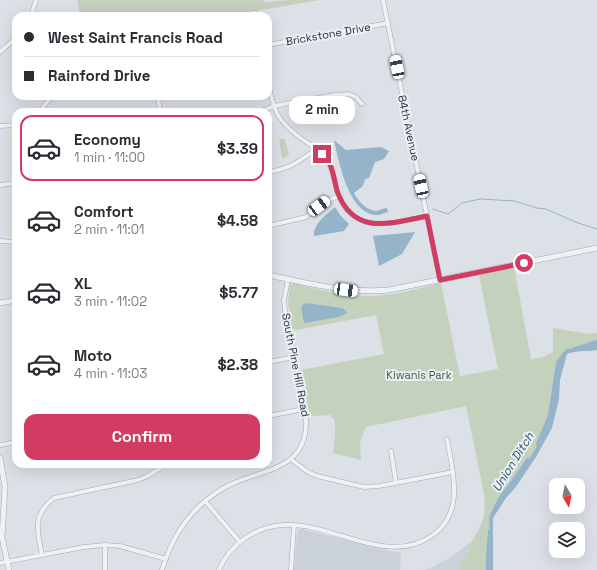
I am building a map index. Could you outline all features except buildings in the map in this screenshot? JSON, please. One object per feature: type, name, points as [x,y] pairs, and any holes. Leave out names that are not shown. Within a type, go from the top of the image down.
[{"type":"street","points":[[32,12],[36,0]]},
{"type":"street","name":"84th Avenue","points":[[383,0],[440,280]]},
{"type":"street","name":"Brickstone Drive","points":[[272,44],[388,23]]},
{"type":"street","points":[[0,52],[12,42]]},
{"type":"street","points":[[269,108],[334,95],[349,94],[356,97],[362,104]]},
{"type":"street","points":[[272,98],[274,106],[282,122],[296,135],[322,154],[331,166],[340,196],[346,209],[358,218],[376,224],[387,224],[427,216]]},
{"type":"street","points":[[42,108],[49,100]]},
{"type":"street","points":[[0,126],[12,125]]},
{"type":"street","points":[[272,171],[282,170],[297,164],[316,149]]},
{"type":"street","points":[[0,185],[12,184]]},
{"type":"street","points":[[272,225],[306,217],[328,200],[340,196]]},
{"type":"street","points":[[0,241],[12,242]]},
{"type":"street","points":[[272,276],[337,289],[372,292],[389,290],[597,248]]},
{"type":"street","name":"South Pine Hill Road","points":[[288,279],[284,300],[285,310],[307,428],[304,440],[292,460]]},
{"type":"street","points":[[0,303],[12,301]]},
{"type":"street","points":[[272,361],[294,357]]},
{"type":"street","points":[[272,415],[304,409]]},
{"type":"street","points":[[219,570],[230,552],[248,536],[265,528],[283,525],[303,526],[380,546],[397,547],[418,544],[437,533],[450,515],[455,496],[453,472],[447,439]]},
{"type":"street","points":[[0,445],[12,443]]},
{"type":"street","points":[[390,451],[396,483]]},
{"type":"street","points":[[0,458],[5,487],[2,537],[9,570]]},
{"type":"street","points":[[162,570],[178,531],[205,501],[237,481],[282,466],[292,460],[308,472],[317,476],[356,486],[371,487],[453,472]]},
{"type":"street","points":[[42,555],[37,531],[38,520],[40,512],[54,498],[138,480],[154,473],[161,468]]},
{"type":"street","points":[[205,501],[240,542]]},
{"type":"street","points":[[291,570],[294,525]]},
{"type":"street","points":[[0,563],[84,547],[105,545],[120,546],[166,559]]},
{"type":"street","points":[[105,545],[105,570]]},
{"type":"shaded area","points":[[298,529],[401,553],[400,570],[294,570]]},
{"type":"shaded area","points":[[472,541],[468,553],[459,570],[423,570],[431,568],[451,557]]},
{"type":"green space","points":[[77,0],[261,0],[268,2],[288,0],[320,0],[250,12],[79,12]]},
{"type":"green space","points":[[279,139],[285,139],[289,155],[285,158],[282,158]]},
{"type":"green space","name":"Kiwanis Park","points":[[514,267],[531,359],[543,357],[553,352],[553,328],[590,334],[597,333],[597,344],[573,348],[562,355],[547,428],[523,470],[513,478],[498,498],[489,517],[490,542],[487,570],[459,570],[484,516],[485,502],[466,406],[366,427],[360,442],[361,460],[333,453],[335,420],[330,415],[310,416],[301,370],[384,354],[376,315],[296,330],[292,329],[288,303],[290,285],[294,283],[334,292],[374,296],[400,293],[441,283],[460,376],[498,369],[479,275]]},
{"type":"water","points":[[334,140],[346,150],[381,147],[389,151],[384,159],[375,162],[369,178],[365,179],[363,186],[354,193],[360,202],[373,211],[387,208],[388,212],[379,215],[369,213],[360,207],[353,198],[343,174]]},
{"type":"water","points":[[335,207],[340,215],[349,224],[344,231],[314,236],[314,232],[318,224]]},
{"type":"water","points":[[415,232],[402,254],[379,266],[373,236]]},
{"type":"water","points":[[306,303],[342,308],[347,313],[339,317],[304,323],[301,308],[303,304]]},
{"type":"water","points":[[597,344],[597,350],[567,354],[560,380],[559,399],[552,428],[536,457],[493,518],[493,570],[487,570],[490,542],[489,517],[498,498],[513,478],[523,470],[547,428],[561,357],[565,350]]},
{"type":"waterway","points":[[433,209],[448,214],[462,203],[480,199],[514,201],[537,208],[546,209],[578,223],[597,229]]},
{"type":"waterway","name":"Union Ditch","points":[[575,349],[597,342]]},
{"type":"waterway","name":"Union Ditch","points":[[538,444],[550,415],[558,363],[564,354]]},
{"type":"waterway","name":"Union Ditch","points":[[515,479],[528,460]]},
{"type":"waterway","name":"Union Ditch","points":[[488,570],[490,531]]},
{"type":"route","points":[[322,154],[331,166],[338,192],[346,209],[358,218],[376,224],[387,224],[427,216],[440,280],[524,263]]}]
